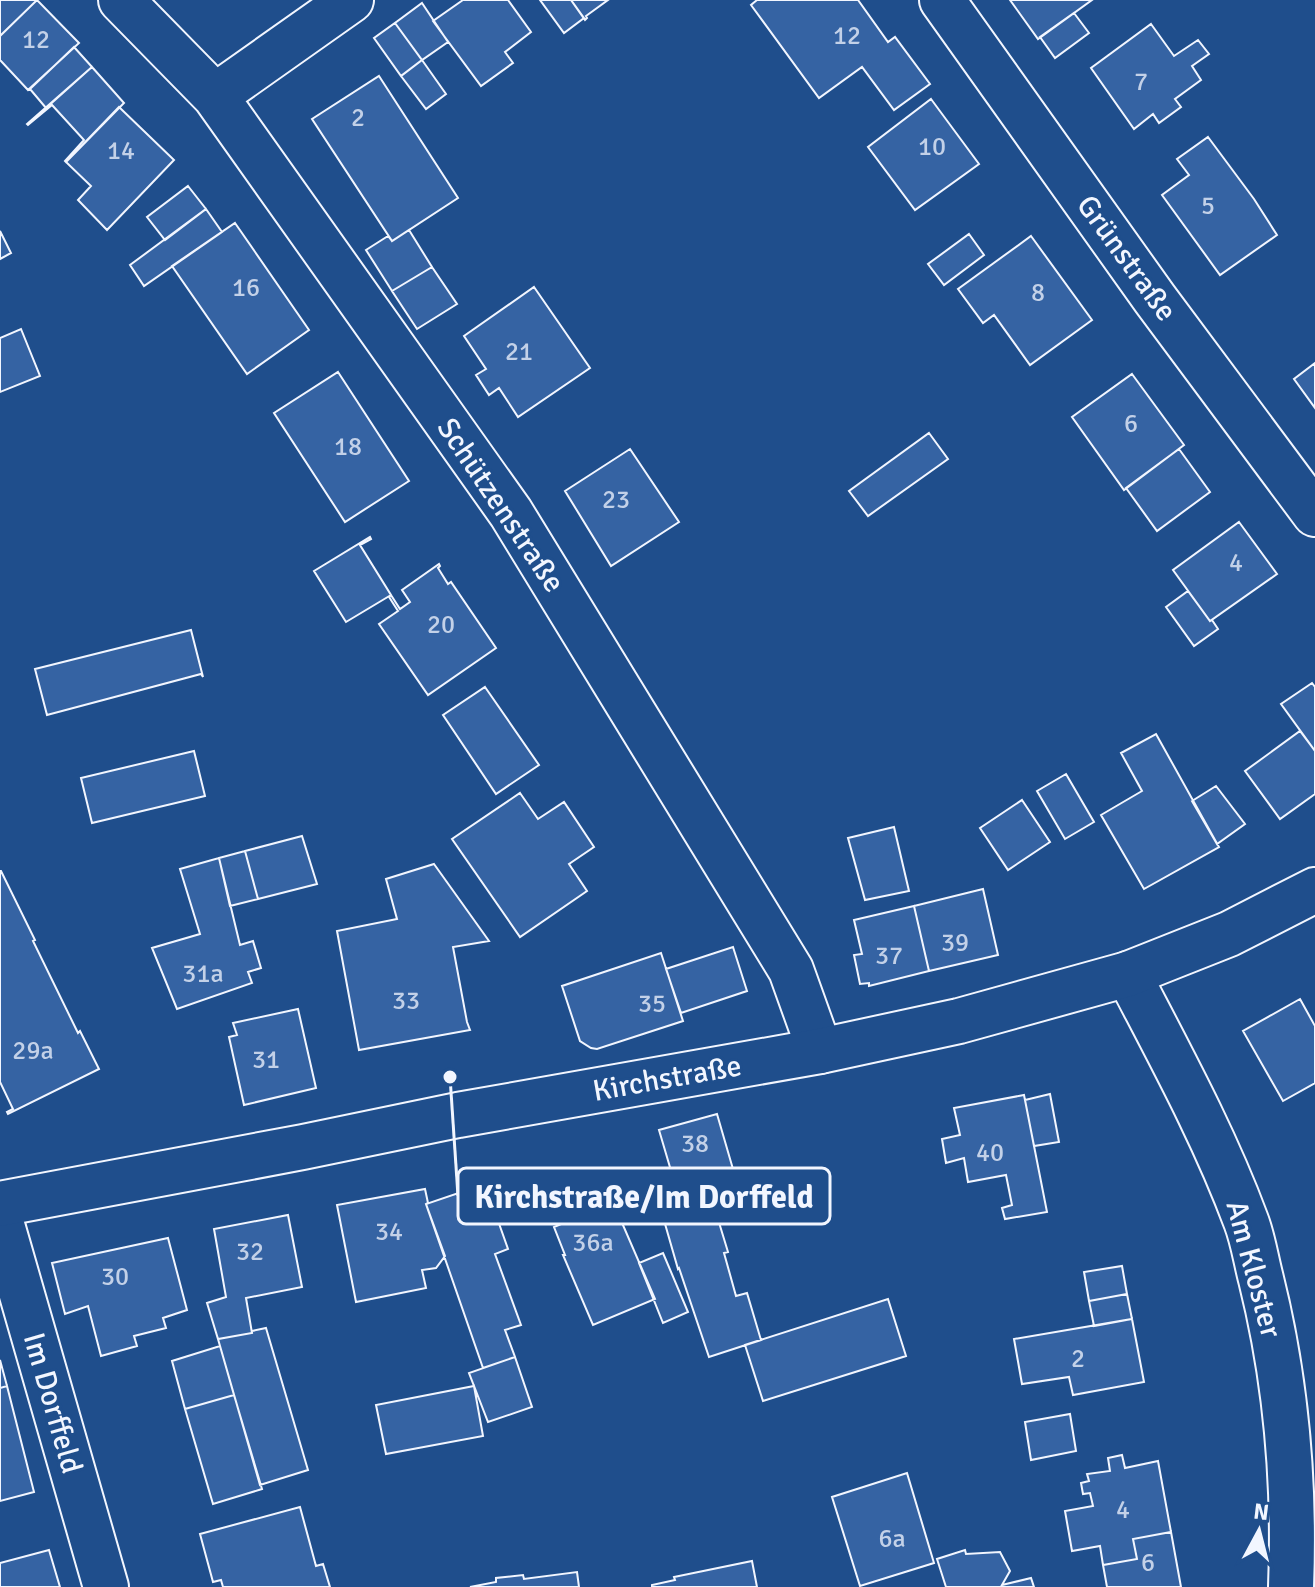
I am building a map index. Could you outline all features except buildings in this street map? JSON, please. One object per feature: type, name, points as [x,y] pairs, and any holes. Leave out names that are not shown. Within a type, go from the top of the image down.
[{"type":"street","name":"Schützenstraße","points":[[121,0],[215,96],[511,513],[791,970],[820,1051]]},
{"type":"street","points":[[215,96],[351,0]]},
{"type":"street","name":"Grünstraße","points":[[942,0],[1155,299],[1315,514]]},
{"type":"street","name":"Kirchstraße","points":[[0,1204],[458,1115],[820,1051],[959,1021],[1128,974],[1229,934],[1315,890]]},
{"type":"street","name":"Am Kloster","points":[[1128,974],[1210,1133],[1247,1223],[1271,1320],[1304,1529],[1291,1587]]},
{"type":"street","name":"Im Dorffeld","points":[[0,1218],[106,1587]]},
{"type":"place","name":"Kirchstraße/Im Dorffeld","points":[[450,1077]]}]
